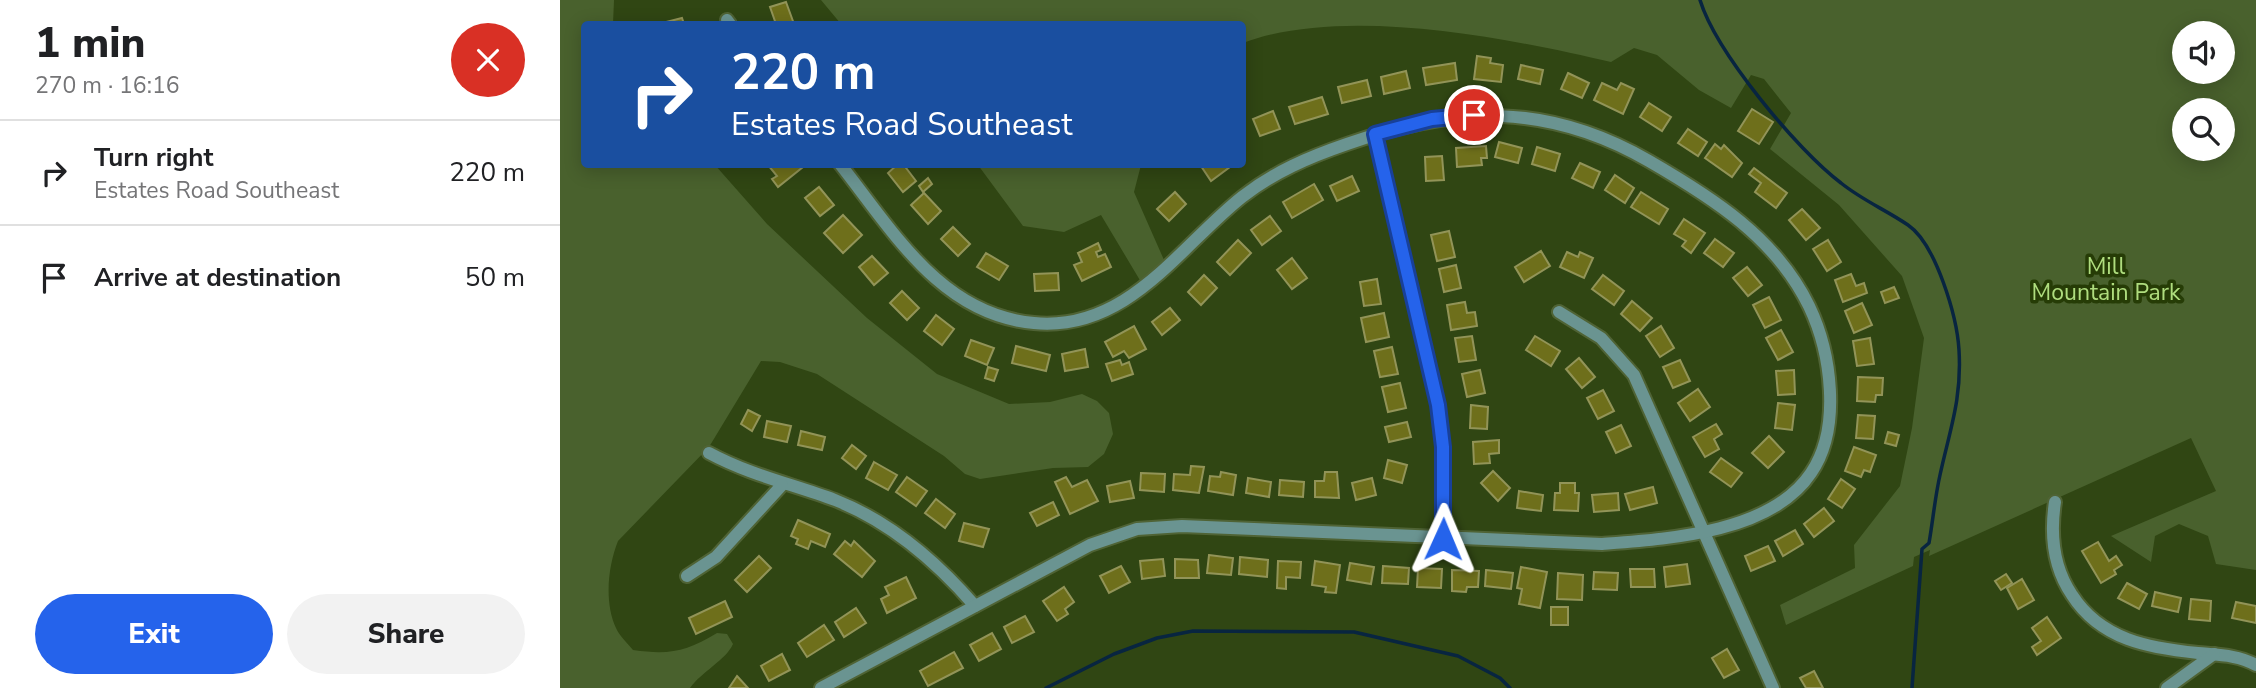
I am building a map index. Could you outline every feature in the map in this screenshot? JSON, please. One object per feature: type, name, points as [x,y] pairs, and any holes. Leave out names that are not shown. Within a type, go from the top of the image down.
[{"type":"street","points":[[821,688],[1090,545],[1118,534],[1149,527],[1182,526],[1602,544],[1722,528],[1777,505],[1804,483],[1822,453],[1828,423],[1829,397],[1821,341],[1813,314],[1784,265],[1749,228],[1711,199],[1628,149],[1594,134],[1522,116],[1489,114],[1432,119],[1375,134],[1301,160],[1272,176],[1220,215],[1156,279],[1118,304],[1079,318],[1043,323],[989,312],[944,288],[917,262],[843,168]]},
{"type":"street","points":[[1375,134],[1438,405],[1443,447],[1443,539]]},
{"type":"street","points":[[1559,312],[1601,338],[1634,375],[1773,688]]},
{"type":"street","points":[[709,453],[753,475],[845,505],[901,536],[950,577],[975,606]]},
{"type":"street","points":[[687,576],[716,557],[782,485]]},
{"type":"street","points":[[2055,502],[2052,536],[2059,570],[2067,588],[2090,618],[2110,633],[2133,643],[2233,656],[2256,665]]},
{"type":"street","points":[[2167,688],[2214,654]]},
{"type":"green space","points":[[560,0],[614,0],[613,21],[581,21],[581,168],[718,168],[767,224],[867,318],[937,374],[1009,404],[1050,402],[1082,394],[1097,401],[1109,413],[1113,434],[1104,454],[1088,467],[1053,468],[980,479],[965,474],[944,456],[817,374],[780,362],[761,361],[709,447],[618,541],[610,573],[612,618],[619,633],[633,650],[677,650],[717,633],[727,634],[733,644],[730,650],[690,688],[560,688]]},
{"type":"green space","name":"Mill Mountain Park","points":[[821,0],[2256,0],[2256,570],[2216,564],[2208,536],[2179,524],[2155,536],[2151,562],[2111,536],[2216,491],[2191,438],[1929,556],[1930,550],[1914,557],[1913,566],[1786,625],[1780,605],[1855,568],[1854,545],[1900,486],[1912,428],[1924,338],[1902,276],[1839,205],[1770,149],[1791,113],[1764,79],[1751,75],[1731,108],[1699,90],[1657,55],[1634,48],[1611,62],[1476,35],[1377,26],[1284,32],[1246,42],[1246,21],[838,21]]},
{"type":"green space","points":[[980,168],[1140,168],[1134,192],[1164,260],[1141,282],[1101,215],[1064,232],[1023,226]]},
{"type":"building","points":[[786,2],[793,21],[775,21],[770,7]]},
{"type":"building","points":[[1477,56],[1491,58],[1490,63],[1503,65],[1501,82],[1474,79]]},
{"type":"building","points":[[1455,63],[1457,80],[1426,85],[1423,68]]},
{"type":"building","points":[[1521,65],[1543,70],[1540,84],[1518,79]]},
{"type":"building","points":[[1406,71],[1410,88],[1384,94],[1381,77]]},
{"type":"building","points":[[1568,73],[1589,83],[1582,98],[1561,89]]},
{"type":"building","points":[[1367,80],[1371,96],[1342,103],[1338,87]]},
{"type":"building","points":[[1602,83],[1617,90],[1621,83],[1634,89],[1623,114],[1594,100]]},
{"type":"building","points":[[1322,97],[1328,114],[1295,124],[1289,107]]},
{"type":"building","points":[[1649,103],[1671,117],[1662,131],[1640,117]]},
{"type":"building","points":[[1752,109],[1773,122],[1759,144],[1738,131]]},
{"type":"building","points":[[1273,111],[1280,129],[1260,136],[1253,119]]},
{"type":"building","points":[[1688,129],[1707,142],[1698,156],[1678,143]]},
{"type":"building","points":[[1499,142],[1522,148],[1518,163],[1495,157]]},
{"type":"building","points":[[1715,144],[1721,149],[1724,145],[1742,163],[1732,177],[1705,158]]},
{"type":"building","points":[[1486,146],[1487,158],[1481,158],[1482,165],[1457,167],[1456,148]]},
{"type":"building","points":[[1537,147],[1560,154],[1555,171],[1532,164]]},
{"type":"building","points":[[1442,156],[1444,180],[1426,181],[1425,157]]},
{"type":"building","points":[[1580,163],[1600,172],[1593,188],[1572,178]]},
{"type":"building","points":[[770,168],[802,168],[778,187],[772,179],[777,176]]},
{"type":"building","points":[[894,168],[906,168],[916,181],[903,192],[888,173]]},
{"type":"building","points":[[1202,168],[1229,168],[1211,181]]},
{"type":"building","points":[[1754,168],[1787,193],[1776,208],[1755,192],[1761,183],[1749,174]]},
{"type":"building","points":[[1615,175],[1634,188],[1625,203],[1605,190]]},
{"type":"building","points":[[1352,176],[1359,191],[1337,201],[1330,186]]},
{"type":"building","points":[[928,178],[932,184],[923,192],[919,186]]},
{"type":"building","points":[[1314,184],[1323,200],[1292,218],[1283,202]]},
{"type":"building","points":[[819,187],[834,205],[820,216],[805,198]]},
{"type":"building","points":[[1175,192],[1186,204],[1169,221],[1157,209]]},
{"type":"building","points":[[1641,192],[1668,209],[1659,224],[1631,207]]},
{"type":"building","points":[[924,193],[941,211],[928,224],[911,205]]},
{"type":"building","points":[[1802,209],[1820,228],[1806,240],[1789,220]]},
{"type":"building","points":[[843,215],[862,235],[843,253],[824,233]]},
{"type":"building","points":[[1270,216],[1281,231],[1262,245],[1251,230]]},
{"type":"building","points":[[1684,219],[1705,233],[1691,253],[1682,246],[1686,241],[1674,234]]},
{"type":"building","points":[[953,227],[970,244],[958,256],[941,239]]},
{"type":"building","points":[[1449,231],[1455,257],[1437,261],[1431,235]]},
{"type":"building","points":[[1715,239],[1734,253],[1723,267],[1704,253]]},
{"type":"building","points":[[1238,240],[1251,253],[1230,275],[1217,262]]},
{"type":"building","points":[[1828,240],[1841,262],[1827,271],[1813,249]]},
{"type":"building","points":[[1098,243],[1101,250],[1096,252],[1098,257],[1105,254],[1111,267],[1082,281],[1074,265],[1082,262],[1078,253]]},
{"type":"building","points":[[1541,251],[1550,266],[1524,282],[1515,267]]},
{"type":"building","points":[[1567,252],[1578,257],[1580,252],[1593,258],[1584,278],[1560,267]]},
{"type":"building","points":[[986,253],[1008,266],[999,280],[977,267]]},
{"type":"building","points":[[872,256],[888,273],[874,285],[859,267]]},
{"type":"building","points":[[1292,258],[1307,278],[1292,289],[1277,270]]},
{"type":"building","points":[[1456,265],[1461,288],[1444,292],[1439,269]]},
{"type":"building","points":[[1747,267],[1762,285],[1748,296],[1733,278]]},
{"type":"building","points":[[1058,273],[1059,290],[1035,291],[1034,274]]},
{"type":"building","points":[[1851,274],[1856,286],[1864,283],[1867,293],[1843,302],[1835,280]]},
{"type":"building","points":[[1204,275],[1217,288],[1201,305],[1188,292]]},
{"type":"building","points":[[1603,275],[1624,291],[1614,305],[1592,289]]},
{"type":"building","points":[[1377,279],[1381,304],[1364,306],[1360,282]]},
{"type":"building","points":[[1894,287],[1899,298],[1885,303],[1881,292]]},
{"type":"building","points":[[902,291],[919,308],[907,320],[890,303]]},
{"type":"building","points":[[1769,297],[1781,320],[1765,328],[1753,305]]},
{"type":"building","points":[[1632,301],[1652,318],[1640,331],[1621,314]]},
{"type":"building","points":[[1465,302],[1467,313],[1475,312],[1477,326],[1451,330],[1447,305]]},
{"type":"building","points":[[1862,303],[1872,325],[1854,333],[1845,311]]},
{"type":"building","points":[[1170,308],[1180,320],[1162,335],[1152,322]]},
{"type":"building","points":[[1384,313],[1389,337],[1366,342],[1361,318]]},
{"type":"building","points":[[936,315],[954,329],[942,345],[924,331]]},
{"type":"building","points":[[1134,326],[1146,349],[1129,358],[1124,351],[1113,357],[1105,342]]},
{"type":"building","points":[[1661,326],[1674,348],[1660,357],[1646,336]]},
{"type":"building","points":[[1781,330],[1793,352],[1778,360],[1766,338]]},
{"type":"building","points":[[1472,336],[1476,360],[1459,362],[1455,338]]},
{"type":"building","points":[[1535,336],[1560,351],[1551,366],[1526,350]]},
{"type":"building","points":[[1870,338],[1874,364],[1857,366],[1853,341]]},
{"type":"building","points":[[971,340],[994,348],[987,365],[965,356]]},
{"type":"building","points":[[1016,346],[1050,355],[1046,371],[1012,363]]},
{"type":"building","points":[[1392,347],[1398,374],[1380,377],[1374,351]]},
{"type":"building","points":[[1085,349],[1088,367],[1065,371],[1062,354]]},
{"type":"building","points":[[1579,358],[1595,377],[1582,388],[1566,369]]},
{"type":"building","points":[[1120,360],[1122,365],[1129,362],[1133,374],[1112,381],[1106,364]]},
{"type":"building","points":[[1680,360],[1690,381],[1673,388],[1663,367]]},
{"type":"building","points":[[988,367],[998,370],[994,381],[985,378]]},
{"type":"building","points":[[1480,370],[1485,393],[1467,397],[1462,374]]},
{"type":"building","points":[[1794,370],[1795,394],[1778,395],[1776,371]]},
{"type":"building","points":[[1858,377],[1883,378],[1882,395],[1876,395],[1875,402],[1857,401]]},
{"type":"building","points":[[1400,383],[1406,408],[1388,412],[1382,387]]},
{"type":"building","points":[[1698,389],[1710,407],[1690,421],[1678,403]]},
{"type":"building","points":[[1603,390],[1614,411],[1598,419],[1587,398]]},
{"type":"building","points":[[1778,403],[1795,405],[1792,430],[1775,428]]},
{"type":"building","points":[[1471,405],[1488,407],[1487,429],[1470,428]]},
{"type":"building","points":[[748,410],[760,416],[752,431],[741,424]]},
{"type":"building","points":[[1858,415],[1875,416],[1873,439],[1856,438]]},
{"type":"building","points":[[767,421],[791,426],[787,442],[764,437]]},
{"type":"building","points":[[1407,422],[1411,437],[1389,442],[1385,427]]},
{"type":"building","points":[[1716,424],[1722,434],[1714,439],[1719,449],[1705,457],[1693,437]]},
{"type":"building","points":[[1621,425],[1631,446],[1616,453],[1606,432]]},
{"type":"building","points":[[801,431],[825,437],[822,450],[798,445]]},
{"type":"building","points":[[1888,432],[1899,435],[1896,446],[1885,443]]},
{"type":"building","points":[[1769,436],[1784,452],[1768,468],[1752,453]]},
{"type":"building","points":[[1499,440],[1499,453],[1489,454],[1490,463],[1474,464],[1473,442]]},
{"type":"building","points":[[852,445],[866,456],[856,469],[842,458]]},
{"type":"building","points":[[1854,447],[1876,455],[1870,472],[1864,470],[1861,477],[1845,471]]},
{"type":"building","points":[[1721,458],[1742,473],[1731,487],[1710,472]]},
{"type":"building","points":[[1388,460],[1407,465],[1402,483],[1384,478]]},
{"type":"building","points":[[874,462],[897,475],[888,490],[866,478]]},
{"type":"building","points":[[1191,466],[1204,467],[1199,493],[1173,490],[1174,474],[1190,475]]},
{"type":"building","points":[[1493,471],[1510,488],[1498,501],[1481,483]]},
{"type":"building","points":[[1221,472],[1236,475],[1233,495],[1208,491],[1210,476],[1220,477]]},
{"type":"building","points":[[1325,472],[1337,472],[1339,498],[1315,497],[1315,481],[1324,481]]},
{"type":"building","points":[[1141,473],[1165,474],[1164,492],[1140,490]]},
{"type":"building","points":[[907,477],[927,491],[916,506],[896,492]]},
{"type":"building","points":[[1066,477],[1072,487],[1087,480],[1098,501],[1070,514],[1055,482]]},
{"type":"building","points":[[1248,478],[1271,482],[1269,497],[1246,493]]},
{"type":"building","points":[[1372,478],[1376,495],[1356,500],[1352,483]]},
{"type":"building","points":[[1841,479],[1855,489],[1842,508],[1828,499]]},
{"type":"building","points":[[1280,480],[1304,482],[1303,497],[1279,495]]},
{"type":"building","points":[[1130,481],[1134,498],[1110,502],[1107,486]]},
{"type":"building","points":[[1560,483],[1575,483],[1575,493],[1579,493],[1578,511],[1554,510],[1555,493],[1560,493]]},
{"type":"building","points":[[1653,487],[1657,503],[1630,510],[1625,494]]},
{"type":"building","points":[[1519,491],[1543,495],[1541,511],[1517,508]]},
{"type":"building","points":[[1618,493],[1619,510],[1594,512],[1592,495]]},
{"type":"building","points":[[936,499],[955,514],[945,528],[925,513]]},
{"type":"building","points":[[1053,502],[1059,515],[1037,526],[1030,513]]},
{"type":"building","points":[[1824,508],[1834,521],[1814,537],[1804,524]]},
{"type":"building","points":[[798,520],[830,534],[825,547],[811,541],[808,549],[796,544],[798,539],[791,536]]},
{"type":"building","points":[[964,523],[989,529],[983,547],[959,541]]},
{"type":"building","points":[[1795,530],[1803,544],[1783,556],[1775,541]]},
{"type":"building","points":[[845,541],[851,546],[854,541],[875,561],[862,577],[834,554]]},
{"type":"building","points":[[2098,542],[2109,561],[2116,556],[2122,565],[2114,570],[2116,574],[2101,583],[2082,551]]},
{"type":"building","points":[[1768,546],[1775,561],[1751,571],[1745,556]]},
{"type":"building","points":[[1209,555],[1233,558],[1231,575],[1207,573]]},
{"type":"building","points":[[759,556],[771,568],[747,592],[735,580]]},
{"type":"building","points":[[1240,557],[1268,560],[1267,577],[1239,574]]},
{"type":"building","points":[[1163,559],[1165,576],[1142,579],[1140,561]]},
{"type":"building","points":[[1175,559],[1198,560],[1199,578],[1175,578]]},
{"type":"building","points":[[1278,561],[1301,562],[1300,578],[1286,577],[1286,589],[1277,588]]},
{"type":"building","points":[[1315,561],[1340,565],[1336,593],[1325,592],[1326,587],[1312,585]]},
{"type":"building","points":[[1350,563],[1374,567],[1371,584],[1347,580]]},
{"type":"building","points":[[1687,564],[1690,584],[1666,587],[1664,567]]},
{"type":"building","points":[[1121,566],[1130,582],[1109,593],[1100,576]]},
{"type":"building","points":[[1383,566],[1409,568],[1408,584],[1382,583]]},
{"type":"building","points":[[1521,567],[1547,572],[1540,608],[1519,604],[1522,589],[1517,588]]},
{"type":"building","points":[[1418,568],[1442,569],[1441,588],[1417,587]]},
{"type":"building","points":[[1630,569],[1654,569],[1655,587],[1631,587]]},
{"type":"building","points":[[1452,570],[1479,571],[1478,587],[1467,587],[1466,592],[1452,591]]},
{"type":"building","points":[[1486,570],[1513,573],[1511,589],[1485,586]]},
{"type":"building","points":[[1594,572],[1618,573],[1617,590],[1593,589]]},
{"type":"building","points":[[1558,573],[1583,575],[1582,600],[1557,599]]},
{"type":"building","points":[[2006,574],[2012,583],[2001,590],[1995,581]]},
{"type":"building","points":[[906,577],[916,598],[887,613],[881,599],[889,595],[885,587]]},
{"type":"building","points":[[2022,579],[2034,600],[2018,609],[2007,588]]},
{"type":"building","points":[[2127,583],[2147,594],[2139,609],[2118,598]]},
{"type":"building","points":[[1064,587],[1074,602],[1065,609],[1068,614],[1057,621],[1043,601]]},
{"type":"building","points":[[2155,592],[2181,598],[2178,612],[2152,606]]},
{"type":"building","points":[[2191,599],[2211,601],[2210,621],[2189,619]]},
{"type":"building","points":[[725,601],[732,617],[696,634],[689,618]]},
{"type":"building","points":[[2236,602],[2256,606],[2256,623],[2232,618]]},
{"type":"building","points":[[1551,607],[1568,607],[1568,625],[1551,625]]},
{"type":"building","points":[[856,608],[866,623],[844,637],[835,622]]},
{"type":"building","points":[[1025,616],[1034,632],[1012,643],[1004,627]]},
{"type":"building","points":[[2047,617],[2061,638],[2037,655],[2032,647],[2041,641],[2032,628]]},
{"type":"building","points":[[824,625],[834,640],[807,657],[798,643]]},
{"type":"building","points":[[992,633],[1001,649],[979,661],[970,645]]},
{"type":"building","points":[[1727,649],[1739,670],[1724,678],[1712,658]]},
{"type":"building","points":[[954,652],[963,668],[928,686],[920,671]]},
{"type":"building","points":[[782,654],[790,670],[769,681],[761,666]]},
{"type":"building","points":[[1814,671],[1823,688],[1806,688],[1800,678]]},
{"type":"building","points":[[737,676],[748,688],[729,688]]},
{"type":"waterway","points":[[1700,0],[1709,21],[1740,72],[1803,148],[1849,189],[1918,234],[1936,264],[1949,301],[1959,350],[1959,384],[1938,483],[1929,543],[1922,549],[1912,688]]},
{"type":"waterway","points":[[1046,688],[1114,654],[1157,638],[1193,631],[1354,632],[1458,656],[1500,678],[1510,688]]},
{"type":"route","points":[[1443,539],[1443,447],[1438,405],[1375,134],[1432,119],[1474,115]]}]
